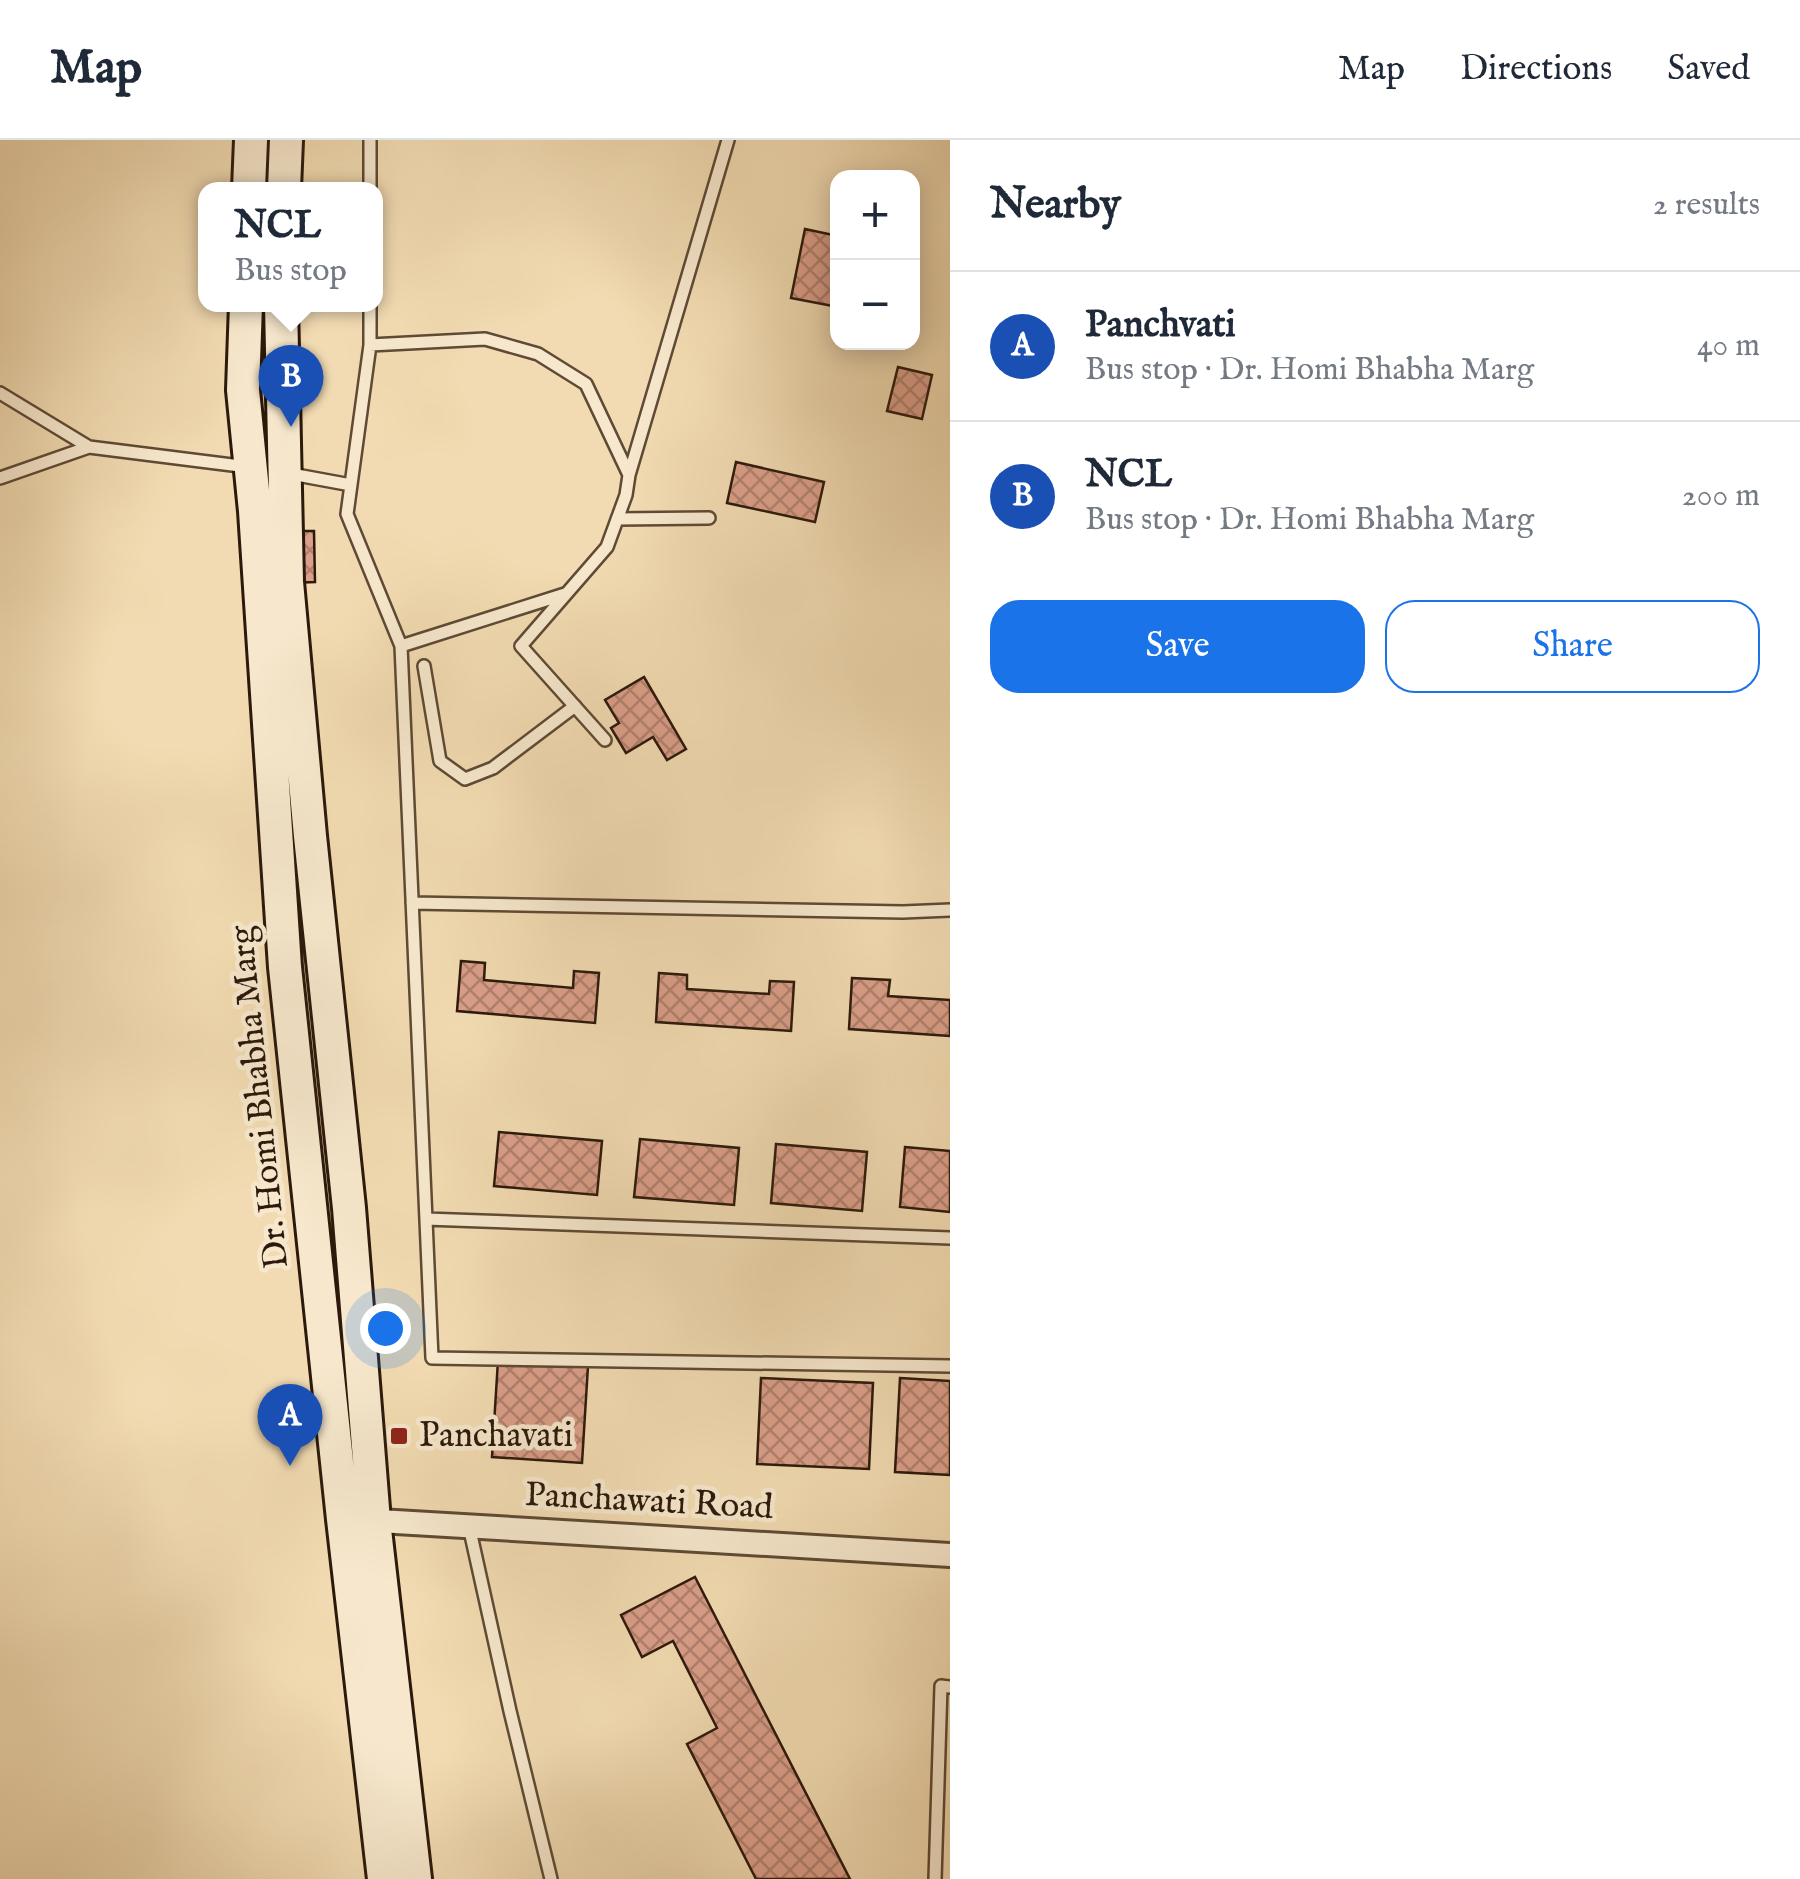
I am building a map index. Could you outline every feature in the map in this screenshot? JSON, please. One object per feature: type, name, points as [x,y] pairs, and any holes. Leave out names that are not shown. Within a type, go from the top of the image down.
[{"type":"main road","points":[[249,182],[251,140]]},
{"type":"main road","points":[[284,182],[286,140]]},
{"type":"main road","name":"Dr. Homi Bhabha Marg","points":[[246,312],[243,390],[285,967],[358,1520],[415,1879]]},
{"type":"main road","name":"Dr. Homi Bhabha Marg","points":[[281,312],[289,602],[349,1208],[358,1520],[384,1879]]},
{"type":"street","name":"Panchawati Road","points":[[358,1520],[950,1555]]},
{"type":"lane","points":[[370,140],[370,182]]},
{"type":"lane","points":[[605,740],[522,646],[608,547],[728,140]]},
{"type":"lane","points":[[370,312],[370,344],[346,514],[401,646],[432,1358],[950,1366]]},
{"type":"lane","points":[[370,344],[485,339],[538,354],[586,384],[629,475]]},
{"type":"lane","points":[[0,393],[90,447],[284,473],[350,486]]},
{"type":"lane","points":[[0,478],[90,447]]},
{"type":"lane","points":[[618,519],[709,518]]},
{"type":"lane","points":[[401,646],[569,592]]},
{"type":"lane","points":[[424,666],[440,761],[465,779],[493,768],[575,706]]},
{"type":"lane","points":[[412,903],[950,910]]},
{"type":"lane","points":[[426,1219],[950,1238]]},
{"type":"lane","points":[[469,1526],[551,1879]]},
{"type":"lane","points":[[934,1879],[942,1686],[950,1687]]},
{"type":"building","points":[[805,229],[830,234],[830,305],[791,298]]},
{"type":"building","points":[[898,367],[932,375],[922,419],[887,411]]},
{"type":"building","points":[[736,462],[824,482],[815,522],[727,503]]},
{"type":"building","points":[[288,531],[314,531],[315,582],[290,583]]},
{"type":"building","points":[[644,677],[686,749],[667,760],[653,737],[626,753],[611,728],[619,723],[605,700]]},
{"type":"building","points":[[461,961],[485,963],[484,980],[573,988],[574,971],[599,973],[595,1023],[457,1011]]},
{"type":"building","points":[[659,973],[687,975],[687,989],[769,994],[770,981],[794,982],[791,1031],[656,1022]]},
{"type":"building","points":[[852,978],[890,980],[888,996],[950,1000],[950,1036],[849,1029]]},
{"type":"building","points":[[499,1132],[602,1141],[597,1195],[494,1186]]},
{"type":"building","points":[[640,1139],[739,1148],[734,1205],[634,1197]]},
{"type":"building","points":[[776,1144],[867,1152],[862,1211],[771,1203]]},
{"type":"building","points":[[905,1147],[950,1151],[950,1212],[900,1207]]},
{"type":"building","points":[[498,1360],[588,1366],[582,1463],[492,1457]]},
{"type":"building","points":[[761,1378],[873,1383],[869,1469],[757,1464]]},
{"type":"building","points":[[900,1378],[950,1381],[950,1475],[895,1472]]},
{"type":"building","points":[[695,1577],[850,1879],[756,1879],[687,1744],[717,1728],[673,1641],[642,1657],[621,1615]]},
{"type":"place","name":"NCL","points":[[291,427]]},
{"type":"place","name":"Panchavati","points":[[399,1436]]},
{"type":"place","name":"Panchvati","points":[[290,1466]]}]
